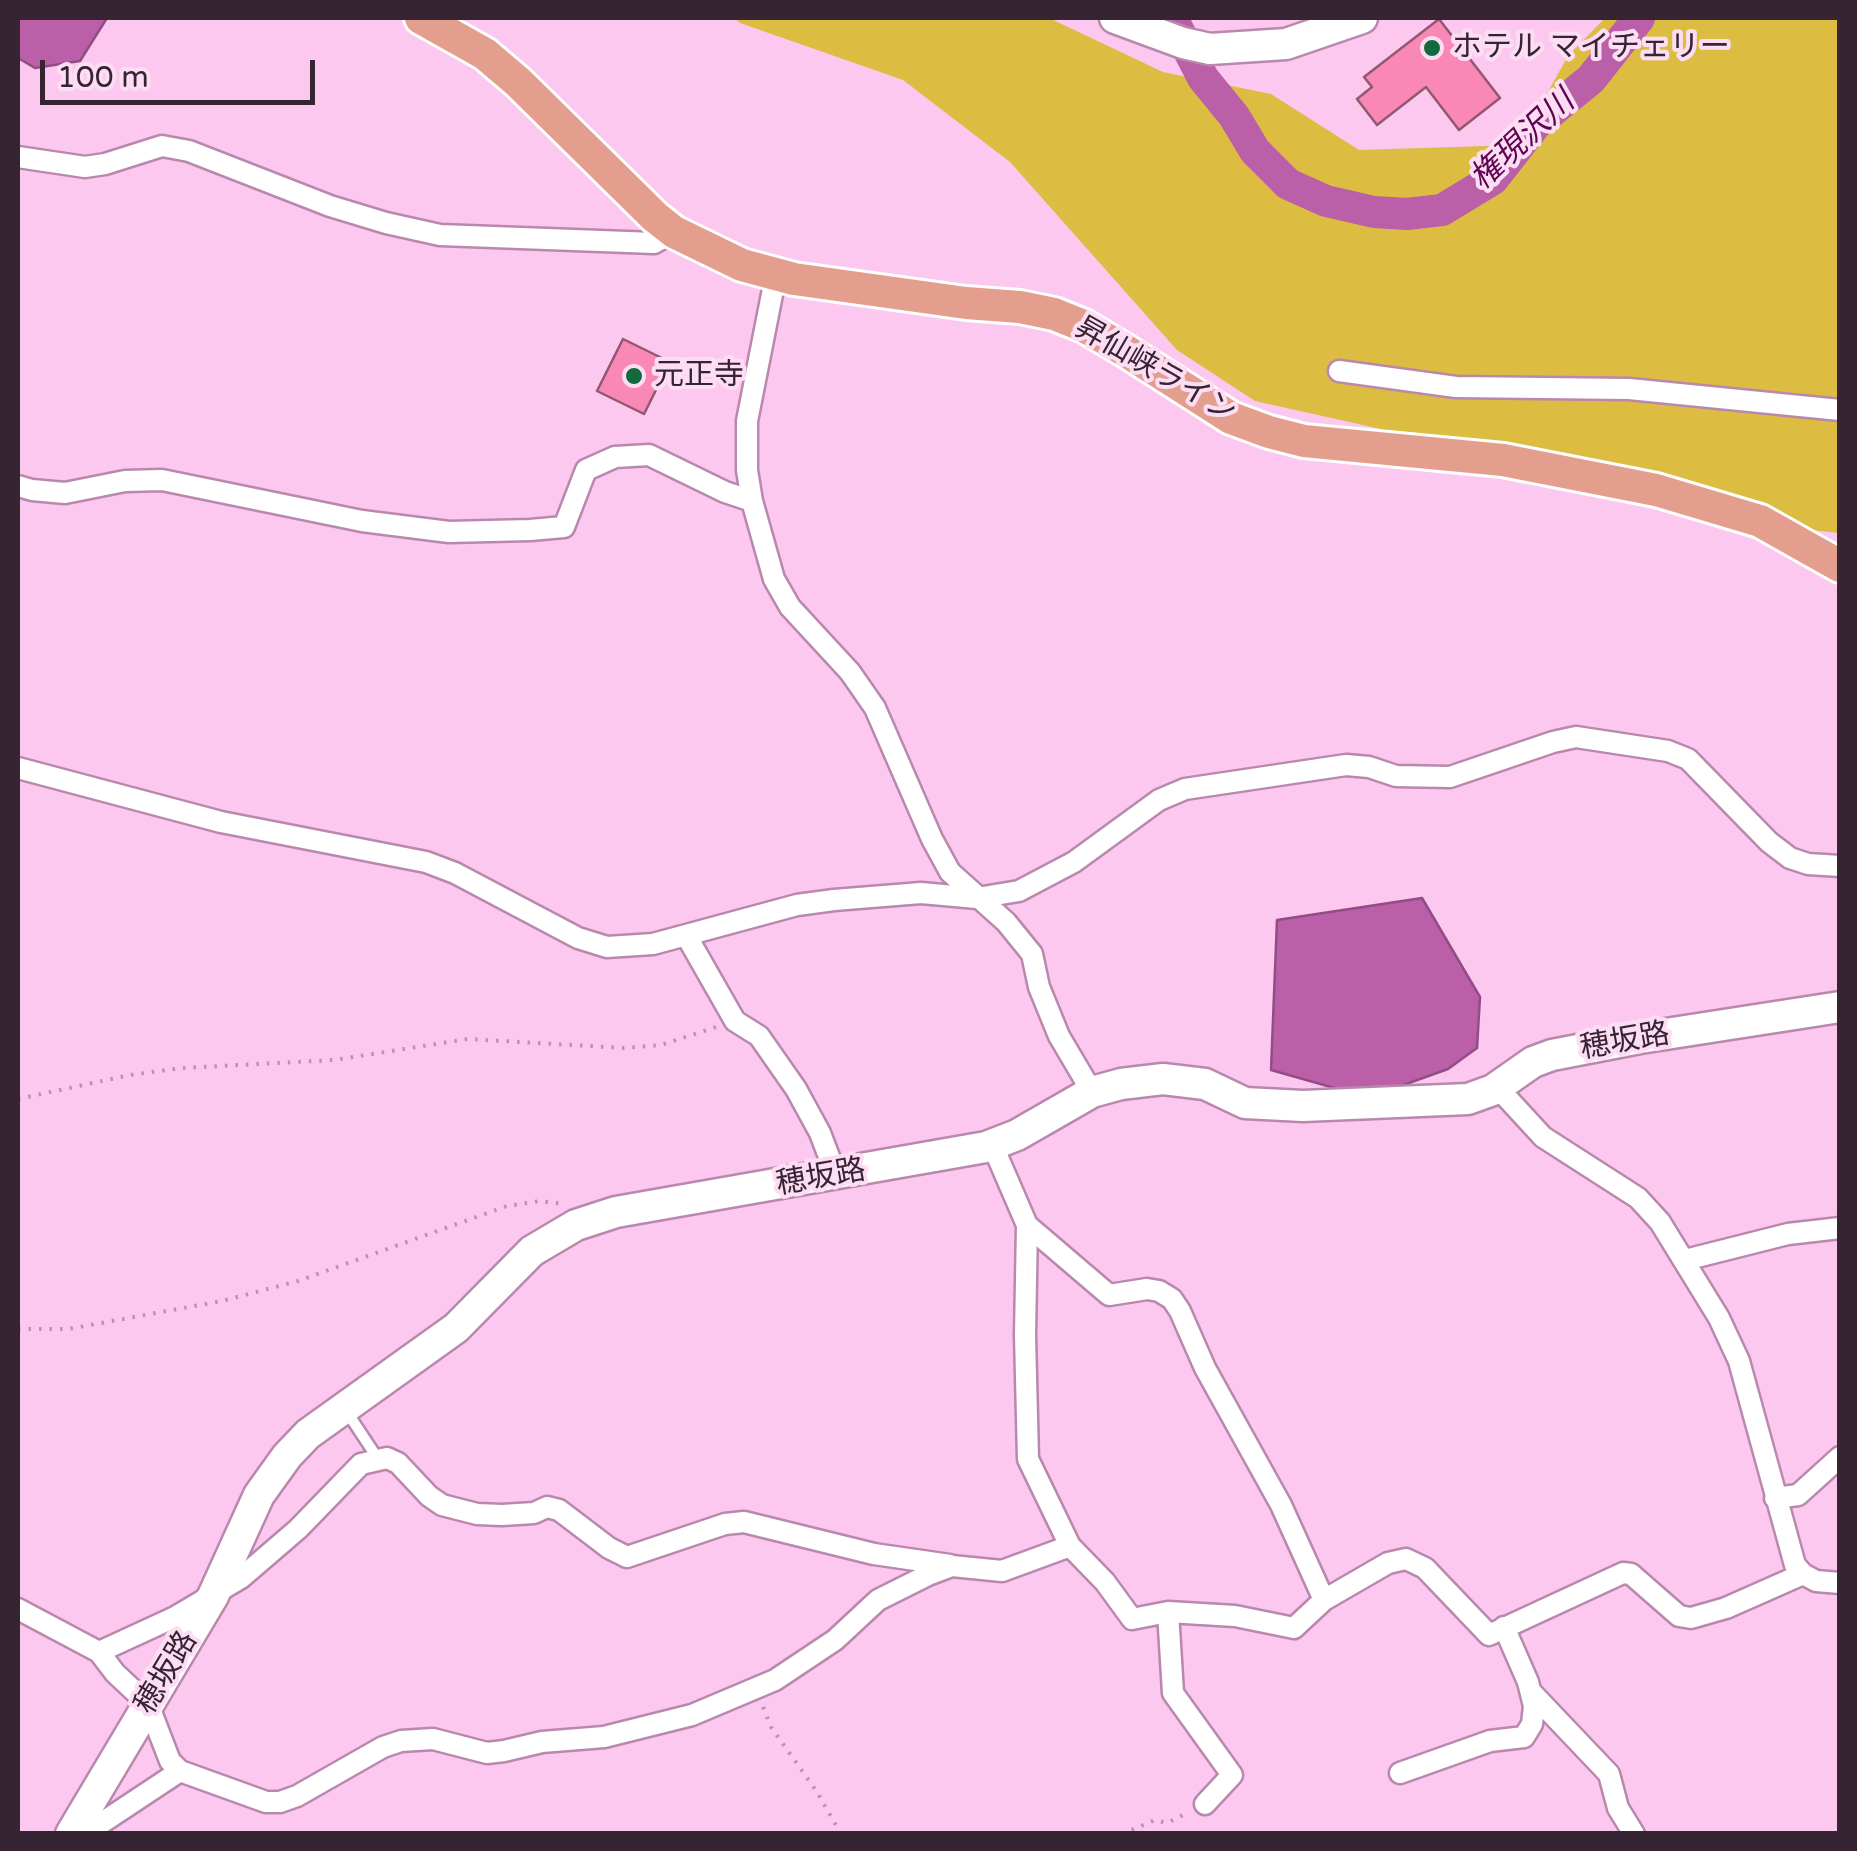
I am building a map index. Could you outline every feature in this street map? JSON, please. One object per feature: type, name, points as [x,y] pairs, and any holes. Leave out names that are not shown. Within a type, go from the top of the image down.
[{"type":"main road","name":"昇仙峡ライン","points":[[421,18],[485,54],[507,72],[550,110],[654,217],[674,232],[742,265],[776,274],[1054,314],[1084,326],[1231,418],[1269,432],[1304,441],[1503,460],[1656,490],[1760,522],[1840,566]]},
{"type":"main road","points":[[1115,18],[1210,49],[1286,44],[1362,18]]},
{"type":"main road","name":"穂坂路","points":[[74,1834],[213,1596],[271,1475],[308,1434],[416,1360],[456,1328],[532,1252],[576,1225],[960,1153],[1017,1134],[1092,1092],[1121,1084],[1163,1080],[1206,1084],[1245,1103],[1303,1106],[1468,1099],[1497,1088],[1533,1062],[1566,1052],[1840,1007]]},
{"type":"street","points":[[18,157],[85,167],[162,146],[231,165],[330,206],[440,235],[654,242],[674,232]]},
{"type":"street","points":[[776,274],[747,422],[747,470],[752,501],[774,579],[811,633],[850,672],[875,708],[950,872],[1006,922],[1032,954],[1039,987],[1058,1036],[1092,1092]]},
{"type":"street","points":[[1339,371],[1456,387],[1629,389],[1840,410]]},
{"type":"street","points":[[18,486],[65,493],[125,481],[162,480],[362,521],[449,532],[530,530],[564,526],[586,470],[614,457],[649,455],[752,501]]},
{"type":"street","points":[[18,768],[221,822],[426,862],[455,873],[578,938],[607,948],[653,944],[797,905],[921,892],[977,898],[1020,891],[1074,862],[1159,800],[1185,789],[1346,765],[1396,776],[1450,776],[1576,737],[1668,751],[1688,760],[1769,842],[1790,858],[1808,864],[1840,866]]},
{"type":"street","points":[[686,934],[734,1021],[759,1036],[796,1089],[820,1133],[836,1175]]},
{"type":"street","points":[[1497,1088],[1543,1136],[1638,1198],[1660,1222],[1719,1318],[1739,1361],[1795,1565],[1816,1581],[1840,1583]]},
{"type":"street","points":[[992,1144],[1027,1225],[1028,1459],[1070,1546],[1132,1619],[1168,1612],[1235,1616],[1294,1628],[1324,1600],[1388,1563],[1406,1559],[1425,1568],[1489,1635],[1622,1573],[1631,1574],[1679,1616],[1691,1618],[1726,1608],[1803,1574]]},
{"type":"street","points":[[1027,1225],[1110,1294],[1148,1289],[1172,1299],[1281,1506],[1324,1600]]},
{"type":"street","points":[[1685,1260],[1788,1234],[1840,1228]]},
{"type":"street","points":[[99,1652],[213,1596],[270,1554],[362,1464],[378,1458],[398,1463],[442,1505],[477,1514],[534,1513],[547,1507],[560,1510],[609,1548],[627,1556],[725,1524],[744,1522],[874,1554],[1002,1571],[1070,1546]]},
{"type":"street","points":[[1775,1498],[1798,1495],[1840,1458]]},
{"type":"street","points":[[18,1608],[99,1652],[148,1704],[170,1762],[180,1771],[266,1802],[280,1802],[384,1746],[401,1741],[433,1739],[487,1752],[604,1737],[692,1715],[774,1680],[835,1640],[878,1600],[952,1566]]},
{"type":"street","points":[[1168,1612],[1173,1694],[1232,1774],[1205,1804]]},
{"type":"street","points":[[1400,1773],[1490,1742],[1524,1738],[1532,1724],[1534,1706],[1504,1628]]},
{"type":"street","points":[[1531,1691],[1610,1774],[1618,1808],[1634,1834]]},
{"type":"street","points":[[74,1834],[94,1828],[180,1771]]},
{"type":"lane","points":[[344,1408],[378,1458]]},
{"type":"path","points":[[18,1099],[182,1068],[334,1060],[468,1039],[624,1048],[661,1045],[734,1021]]},
{"type":"path","points":[[18,1329],[68,1329],[222,1302],[298,1280],[508,1206],[564,1204],[598,1218]]},
{"type":"path","points":[[755,1689],[771,1727],[841,1834]]},
{"type":"path","points":[[1122,1834],[1155,1820],[1167,1823],[1205,1804]]},
{"type":"shaded area","points":[[18,18],[107,18],[80,61],[35,68],[18,58]]},
{"type":"shaded area","points":[[734,18],[1049,18],[1163,72],[1271,94],[1359,150],[1518,145],[1568,56],[1605,18],[1839,18],[1839,533],[1811,530],[1601,478],[1255,401],[1177,350],[1010,162],[903,80]]},
{"type":"shaded area","points":[[1422,898],[1480,997],[1477,1048],[1448,1069],[1384,1092],[1345,1091],[1271,1070],[1277,920]]},
{"type":"building","name":"ホテル マイチェリー","points":[[1439,19],[1500,98],[1459,130],[1426,87],[1377,125],[1357,99],[1372,87],[1364,77]]},
{"type":"building","name":"元正寺","points":[[623,339],[670,362],[644,414],[597,391]]},
{"type":"waterway","name":"権現沢川","points":[[1172,18],[1203,78],[1234,116],[1255,151],[1288,184],[1326,201],[1374,212],[1407,214],[1442,210],[1493,179],[1536,124],[1591,79],[1639,18]]},
{"type":"place","name":"ホテル マイチェリー","points":[[1432,48]]},
{"type":"place","name":"元正寺","points":[[634,376]]}]
